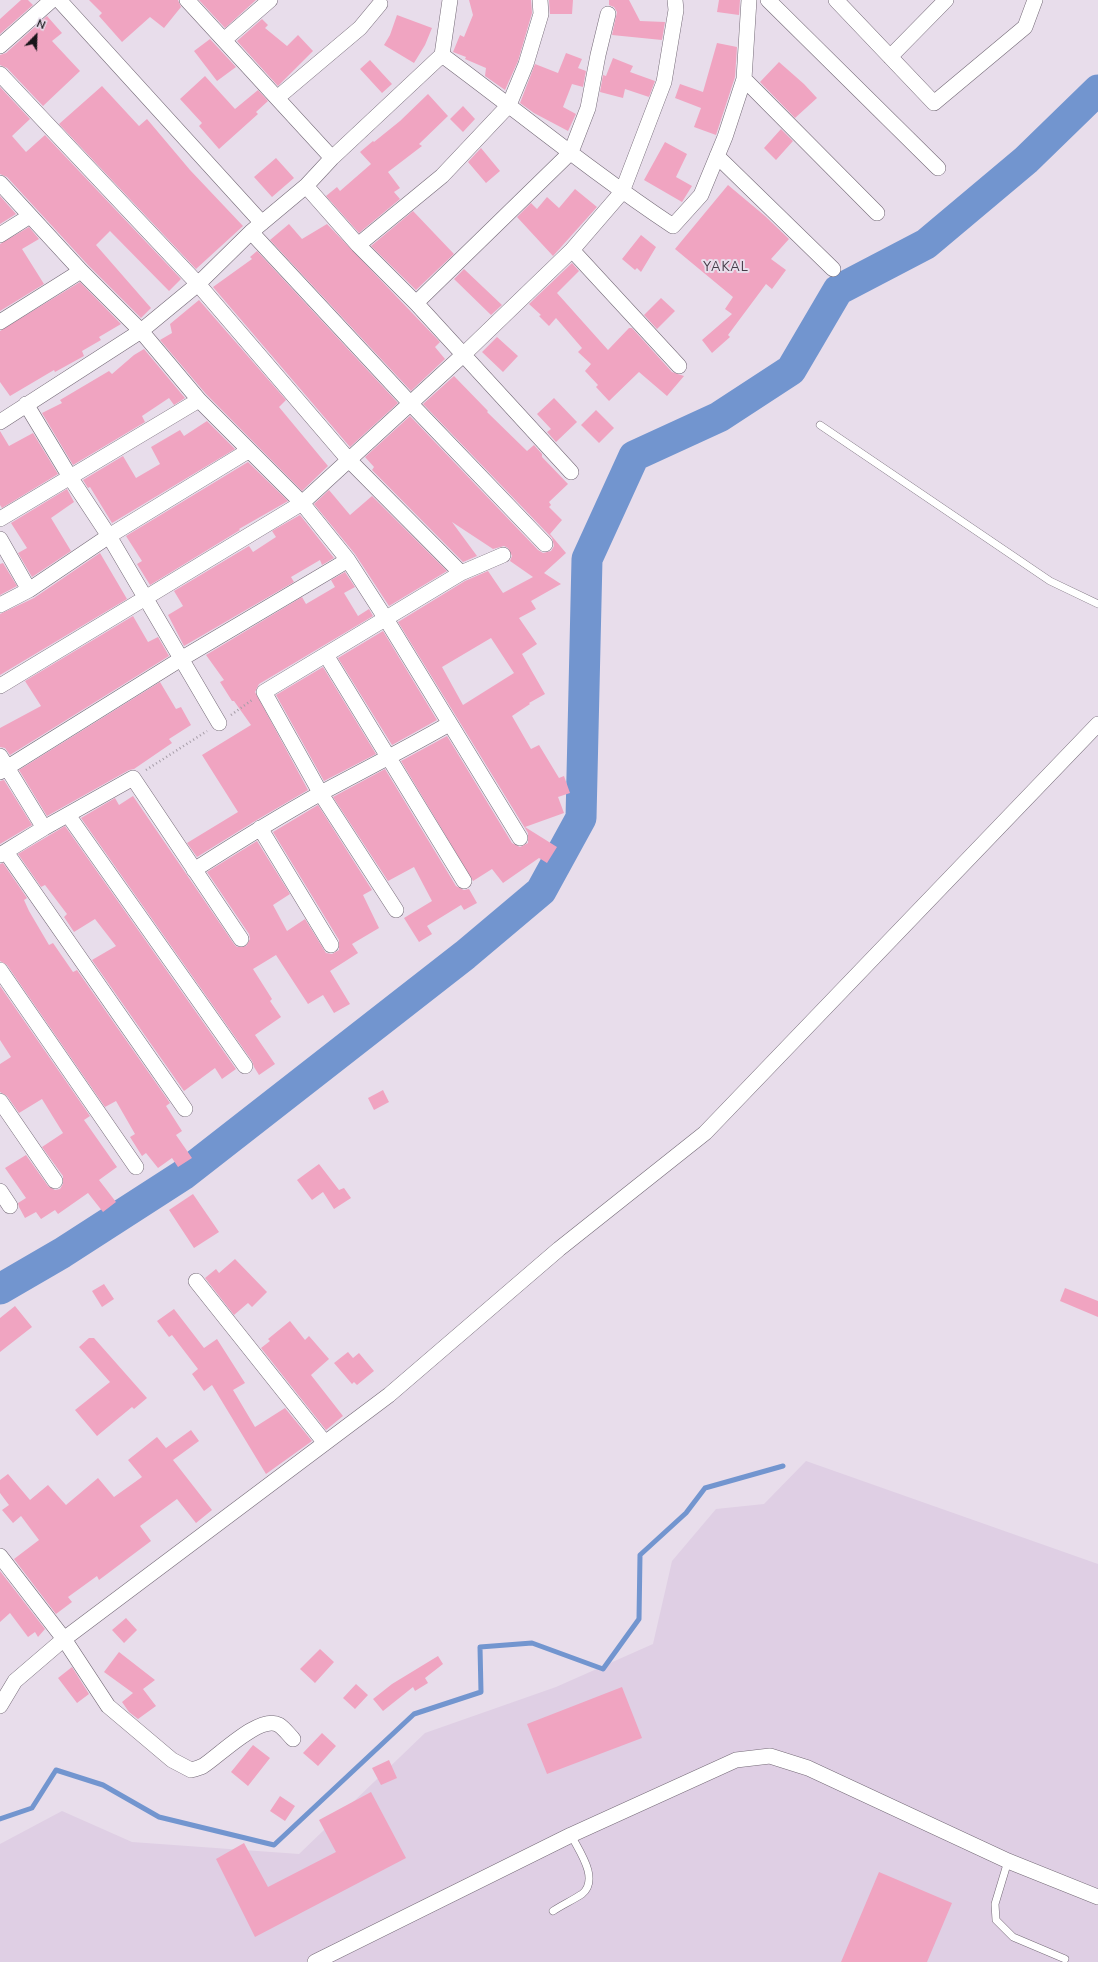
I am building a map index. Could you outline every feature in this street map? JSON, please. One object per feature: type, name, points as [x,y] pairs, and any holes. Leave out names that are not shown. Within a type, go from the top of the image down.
[{"type":"street","points":[[0,46],[52,0]]},
{"type":"street","points":[[59,0],[262,223]]},
{"type":"street","points":[[187,0],[332,158]]},
{"type":"street","points":[[224,40],[270,0]]},
{"type":"street","points":[[0,422],[142,331],[198,284],[251,232],[306,186],[332,158],[442,55],[450,0]]},
{"type":"street","points":[[358,246],[442,176],[510,105],[526,64],[541,14],[540,0]]},
{"type":"street","points":[[0,686],[302,503],[348,459],[463,355],[572,250],[622,192],[664,82],[676,10],[675,0]]},
{"type":"street","points":[[442,55],[510,105],[622,192],[673,226],[701,195],[717,156],[744,79],[749,0]]},
{"type":"street","points":[[768,0],[938,168]]},
{"type":"street","points":[[890,57],[946,0]]},
{"type":"street","points":[[838,1],[934,103],[1025,27],[1034,0]]},
{"type":"street","points":[[277,98],[360,28],[380,4]]},
{"type":"street","points":[[416,303],[571,152],[588,108],[598,55],[608,14]]},
{"type":"street","points":[[0,74],[198,284],[348,459],[461,574]]},
{"type":"street","points":[[744,79],[877,213]]},
{"type":"street","points":[[717,156],[833,269]]},
{"type":"street","points":[[0,182],[81,271],[142,331],[200,400],[248,451],[302,503],[348,560],[386,619],[520,838]]},
{"type":"street","points":[[306,186],[358,246],[416,303],[571,472]]},
{"type":"street","points":[[0,235],[30,216]]},
{"type":"street","points":[[251,232],[410,403],[545,544]]},
{"type":"street","points":[[572,250],[679,366]]},
{"type":"street","points":[[0,322],[81,271]]},
{"type":"street","points":[[0,519],[200,400]]},
{"type":"street","points":[[26,404],[70,477],[109,536],[219,723]]},
{"type":"street","points":[[0,605],[29,590],[109,536],[248,451]]},
{"type":"street","points":[[0,540],[29,590]]},
{"type":"street","points":[[396,910],[321,794],[264,692],[461,574],[503,555]]},
{"type":"street","points":[[44,828],[2,765],[348,560]]},
{"type":"street","points":[[326,655],[464,881]]},
{"type":"street","points":[[194,870],[260,828],[449,724]]},
{"type":"street","points":[[0,1706],[14,1681],[64,1639],[389,1395],[559,1249],[705,1133],[1098,724]]},
{"type":"street","points":[[185,1109],[3,853],[68,814],[133,778],[194,870],[242,938]]},
{"type":"street","points":[[68,814],[245,1066]]},
{"type":"street","points":[[260,828],[331,944]]},
{"type":"street","points":[[0,970],[136,1167]]},
{"type":"street","points":[[0,1101],[55,1180]]},
{"type":"street","points":[[0,1191],[10,1206]]},
{"type":"street","points":[[196,1281],[325,1443]]},
{"type":"street","points":[[0,1556],[64,1639],[108,1706],[172,1760],[191,1770],[202,1767],[248,1733],[264,1724],[271,1723],[279,1725],[293,1738]]},
{"type":"street","points":[[315,1962],[571,1835],[736,1760],[770,1756],[808,1768],[1008,1861],[1098,1897]]},
{"type":"lane","points":[[820,425],[1050,581],[1098,604]]},
{"type":"lane","points":[[553,1911],[582,1893],[589,1886],[590,1876],[571,1835]]},
{"type":"lane","points":[[1008,1861],[995,1904],[996,1920],[1013,1937],[1065,1958]]},
{"type":"path","points":[[133,778],[219,723],[264,692]]},
{"type":"shaded area","points":[[806,1461],[1098,1564],[1098,1962],[0,1962],[0,1844],[62,1811],[132,1842],[299,1854],[425,1733],[556,1687],[653,1644],[672,1561],[716,1509],[764,1504]]},
{"type":"building","points":[[21,0],[28,0],[33,5],[0,34],[0,19]]},
{"type":"building","points":[[89,0],[178,0],[181,7],[164,28],[150,17],[122,42],[99,16],[102,13]]},
{"type":"building","points":[[199,0],[256,0],[225,28]]},
{"type":"building","points":[[469,0],[531,0],[532,13],[518,61],[505,90],[485,76],[486,68],[453,52],[460,35],[464,37],[473,15]]},
{"type":"building","points":[[549,0],[573,0],[572,14],[550,14]]},
{"type":"building","points":[[609,0],[629,0],[640,21],[665,22],[662,40],[612,35],[617,12],[614,7],[609,5]]},
{"type":"building","points":[[719,0],[740,0],[739,15],[717,12]]},
{"type":"building","points":[[397,15],[432,28],[425,45],[414,63],[384,45],[390,35]]},
{"type":"building","points":[[47,16],[62,33],[52,41],[80,71],[43,106],[7,68],[0,65],[0,55],[6,53]]},
{"type":"building","points":[[262,19],[268,25],[265,28],[287,46],[298,35],[313,51],[278,86],[237,41]]},
{"type":"building","points":[[210,39],[236,67],[217,81],[194,51]]},
{"type":"building","points":[[717,43],[737,47],[735,77],[716,135],[694,127],[701,108],[675,98],[680,84],[703,92]]},
{"type":"building","points":[[566,53],[582,59],[578,68],[586,71],[583,87],[572,84],[563,107],[576,114],[568,131],[534,113],[520,103],[535,64],[558,73]]},
{"type":"building","points":[[613,58],[633,66],[630,72],[655,81],[649,97],[625,89],[623,98],[600,92],[603,75],[606,76]]},
{"type":"building","points":[[370,60],[392,84],[382,93],[360,69]]},
{"type":"building","points":[[779,62],[804,84],[817,98],[795,118],[760,82]]},
{"type":"building","points":[[205,76],[235,109],[258,90],[268,101],[256,112],[258,114],[219,149],[199,126],[202,123],[180,99]]},
{"type":"building","points":[[102,86],[139,126],[147,119],[190,170],[243,226],[196,269],[59,124]]},
{"type":"building","points":[[0,87],[30,119],[12,136],[26,152],[45,135],[181,279],[169,291],[110,231],[96,245],[151,308],[141,318],[88,265],[7,177],[0,174]]},
{"type":"building","points":[[428,94],[448,116],[419,144],[422,146],[388,172],[400,188],[394,192],[400,199],[359,233],[326,196],[337,187],[340,191],[371,164],[360,152],[400,121]]},
{"type":"building","points":[[463,106],[475,119],[463,132],[450,119]]},
{"type":"building","points":[[781,129],[793,141],[776,160],[764,148]]},
{"type":"building","points":[[665,142],[687,154],[676,177],[692,186],[682,202],[644,180]]},
{"type":"building","points":[[481,148],[500,171],[486,183],[468,162]]},
{"type":"building","points":[[276,158],[294,178],[272,197],[254,177]]},
{"type":"building","points":[[728,185],[765,216],[789,239],[771,259],[786,270],[772,289],[766,284],[728,335],[730,337],[712,353],[702,340],[732,314],[725,309],[733,297],[675,249]]},
{"type":"building","points":[[575,189],[597,207],[553,256],[517,217],[531,203],[537,209],[547,197],[559,208]]},
{"type":"building","points":[[0,196],[16,214],[0,224]]},
{"type":"building","points":[[413,211],[454,254],[416,290],[371,246]]},
{"type":"building","points":[[289,224],[302,239],[327,224],[440,342],[435,347],[445,359],[411,391],[270,240]]},
{"type":"building","points":[[29,227],[39,239],[22,249],[44,284],[0,311],[0,244]]},
{"type":"building","points":[[641,235],[656,247],[641,272],[637,268],[635,270],[622,259]]},
{"type":"building","points":[[257,251],[398,403],[350,447],[213,287],[252,259],[250,257]]},
{"type":"building","points":[[572,263],[579,271],[557,293],[608,350],[629,328],[632,328],[672,372],[684,376],[667,396],[639,372],[609,401],[596,387],[598,385],[585,371],[591,364],[578,352],[582,348],[556,318],[549,326],[539,316],[541,315],[529,304]]},
{"type":"building","points":[[464,269],[502,305],[491,315],[454,279]]},
{"type":"building","points":[[80,282],[121,324],[99,337],[101,340],[82,351],[84,356],[55,372],[54,370],[10,396],[0,382],[0,331]]},
{"type":"building","points":[[661,298],[675,311],[657,329],[644,315]]},
{"type":"building","points":[[199,300],[286,400],[279,407],[328,466],[302,491],[206,394],[160,340],[172,333],[170,324]]},
{"type":"building","points":[[497,337],[518,356],[503,372],[482,352]]},
{"type":"building","points":[[144,349],[185,398],[174,405],[169,398],[142,416],[145,422],[73,465],[42,413],[62,403],[60,400],[109,371],[112,374],[134,355]]},
{"type":"building","points":[[454,376],[488,411],[487,412],[527,451],[534,445],[542,454],[542,457],[568,484],[549,502],[551,505],[549,507],[562,520],[550,534],[566,553],[544,573],[561,584],[531,601],[536,609],[519,618],[537,644],[522,654],[545,694],[529,703],[530,704],[512,716],[531,749],[539,745],[559,778],[564,776],[570,793],[558,797],[564,813],[525,827],[557,847],[547,863],[539,858],[503,883],[492,869],[473,881],[401,761],[447,736],[512,843],[520,847],[528,843],[528,833],[398,622],[465,581],[488,571],[503,593],[533,577],[510,561],[512,556],[508,548],[504,546],[493,549],[452,522],[477,556],[463,562],[372,470],[374,467],[365,457],[410,416],[538,550],[543,553],[551,551],[554,546],[552,538],[423,404]],"holes":[[[491,638],[514,673],[463,705],[442,667]]]},
{"type":"building","points":[[554,398],[577,422],[556,442],[547,432],[551,429],[537,414]]},
{"type":"building","points":[[596,410],[614,428],[599,443],[581,425]]},
{"type":"building","points":[[207,421],[235,449],[112,523],[90,487],[88,488],[83,480],[123,456],[136,478],[160,464],[151,447],[180,430],[184,436]]},
{"type":"building","points":[[0,431],[9,446],[33,433],[58,474],[2,508],[0,505]]},
{"type":"building","points":[[248,462],[288,501],[239,529],[240,530],[150,585],[137,564],[142,561],[126,536]]},
{"type":"building","points":[[67,489],[74,502],[51,518],[71,551],[32,577],[18,553],[27,548],[11,523]]},
{"type":"building","points":[[329,490],[350,515],[372,496],[447,571],[389,606],[355,554],[314,504]]},
{"type":"building","points":[[300,515],[334,558],[322,565],[320,560],[291,577],[294,582],[184,646],[168,615],[183,606],[174,591],[249,546],[253,552],[276,537],[272,531]]},
{"type":"building","points":[[100,553],[127,599],[0,675],[0,614],[34,598]]},
{"type":"building","points":[[3,563],[17,586],[0,595],[0,564]]},
{"type":"building","points":[[345,572],[355,587],[344,593],[358,616],[369,609],[373,616],[259,684],[255,692],[308,790],[197,857],[187,843],[238,812],[202,755],[251,725],[234,701],[232,701],[220,682],[224,680],[206,655],[302,597],[306,604],[335,587],[331,580]]},
{"type":"building","points":[[133,616],[148,642],[158,637],[169,656],[10,755],[5,748],[0,747],[0,728],[41,706],[25,681]]},
{"type":"building","points":[[383,631],[437,720],[392,745],[338,658]]},
{"type":"building","points":[[323,667],[376,754],[324,781],[276,695]]},
{"type":"building","points":[[160,682],[176,709],[181,707],[191,725],[169,739],[172,743],[134,769],[129,770],[47,816],[19,770]]},
{"type":"building","points":[[385,769],[456,886],[464,890],[469,889],[477,903],[464,910],[461,905],[427,926],[432,934],[419,942],[404,918],[432,901],[414,867],[388,881],[333,797]]},
{"type":"building","points":[[4,780],[32,825],[0,844],[0,781]]},
{"type":"building","points":[[133,796],[237,947],[246,946],[250,939],[249,934],[207,872],[257,841],[290,894],[273,905],[287,931],[305,919],[326,953],[332,954],[339,950],[339,940],[273,832],[318,805],[372,890],[363,895],[379,928],[352,944],[358,953],[330,971],[350,1004],[334,1013],[323,995],[308,1004],[276,955],[253,969],[272,999],[270,1001],[281,1017],[255,1035],[275,1064],[259,1075],[252,1061],[81,818],[115,798],[119,805]]},
{"type":"building","points":[[65,826],[236,1069],[222,1079],[215,1068],[184,1091],[92,960],[116,946],[95,919],[74,932],[64,917],[67,914],[45,885],[41,887],[18,854]]},
{"type":"building","points":[[3,863],[27,898],[24,900],[29,911],[49,945],[53,943],[73,972],[77,970],[170,1103],[166,1106],[182,1131],[176,1135],[192,1158],[178,1167],[172,1158],[158,1168],[146,1153],[142,1156],[130,1137],[135,1134],[116,1101],[105,1107],[7,965],[0,961],[0,864]]},
{"type":"building","points":[[0,986],[90,1116],[84,1120],[117,1167],[99,1180],[116,1202],[103,1212],[88,1193],[58,1214],[55,1210],[41,1219],[36,1212],[25,1218],[19,1207],[18,1203],[26,1198],[5,1168],[26,1155],[48,1186],[55,1190],[60,1189],[63,1184],[63,1176],[42,1147],[63,1133],[42,1099],[19,1113],[7,1096],[0,1092],[0,1064],[11,1057],[0,1040]]},
{"type":"building","points":[[383,1090],[389,1102],[374,1110],[368,1098]]},
{"type":"building","points":[[319,1164],[339,1190],[344,1188],[351,1198],[334,1209],[323,1192],[312,1200],[297,1180]]},
{"type":"building","points":[[193,1194],[219,1232],[194,1248],[169,1210]]},
{"type":"building","points":[[235,1259],[267,1292],[252,1307],[248,1303],[234,1315],[205,1278],[216,1269],[219,1273]]},
{"type":"building","points":[[104,1284],[114,1299],[102,1307],[92,1291]]},
{"type":"building","points":[[1065,1288],[1098,1301],[1098,1317],[1060,1301]]},
{"type":"building","points":[[15,1306],[32,1327],[0,1352],[0,1318]]},
{"type":"building","points":[[174,1309],[204,1348],[217,1339],[245,1383],[233,1390],[255,1427],[285,1408],[312,1441],[266,1474],[212,1385],[204,1391],[192,1374],[198,1369],[172,1335],[169,1337],[157,1321]]},
{"type":"building","points":[[290,1321],[305,1340],[309,1336],[329,1359],[311,1375],[343,1416],[326,1430],[261,1348],[270,1341],[268,1339]]},
{"type":"building","points":[[89,1338],[94,1338],[147,1398],[134,1409],[132,1407],[97,1436],[75,1410],[110,1382],[79,1347]]},
{"type":"building","points":[[348,1352],[353,1358],[359,1353],[374,1371],[357,1385],[354,1382],[352,1384],[334,1363]]},
{"type":"building","points":[[191,1430],[199,1441],[173,1460],[212,1510],[196,1523],[177,1499],[140,1526],[151,1541],[99,1580],[97,1576],[68,1597],[72,1602],[56,1614],[14,1559],[39,1540],[21,1516],[13,1523],[2,1510],[9,1505],[0,1493],[0,1480],[8,1474],[30,1500],[48,1485],[66,1505],[98,1478],[114,1497],[142,1477],[128,1460],[157,1437],[166,1448]]},
{"type":"building","points":[[0,1571],[45,1629],[38,1637],[35,1632],[28,1637],[10,1613],[0,1622]]},
{"type":"building","points":[[126,1618],[137,1630],[124,1643],[112,1630]]},
{"type":"building","points":[[320,1649],[334,1662],[315,1683],[300,1669]]},
{"type":"building","points":[[119,1652],[155,1680],[143,1689],[156,1706],[138,1719],[129,1712],[122,1702],[133,1693],[104,1672]]},
{"type":"building","points":[[438,1656],[443,1664],[425,1678],[428,1683],[415,1691],[413,1687],[383,1711],[373,1699],[392,1684]]},
{"type":"building","points":[[72,1667],[89,1694],[77,1703],[58,1678]]},
{"type":"building","points":[[356,1684],[368,1695],[355,1709],[343,1698]]},
{"type":"building","points":[[622,1687],[642,1738],[547,1774],[527,1724]]},
{"type":"building","points":[[322,1733],[336,1746],[318,1766],[303,1753]]},
{"type":"building","points":[[253,1745],[270,1758],[248,1786],[231,1772]]},
{"type":"building","points":[[389,1760],[397,1778],[381,1785],[372,1768]]},
{"type":"building","points":[[371,1792],[406,1858],[255,1937],[216,1859],[244,1843],[268,1887],[336,1852],[319,1820]]},
{"type":"building","points":[[280,1796],[295,1806],[285,1821],[270,1811]]},
{"type":"building","points":[[879,1872],[952,1903],[927,1962],[841,1962]]},
{"type":"waterway","points":[[0,1289],[62,1253],[183,1175],[465,955],[541,891],[581,818],[587,559],[634,456],[719,417],[791,370],[838,290],[926,244],[1026,160],[1098,90]]},
{"type":"waterway","points":[[0,1819],[32,1808],[56,1770],[103,1785],[159,1817],[274,1845],[414,1714],[481,1692],[480,1647],[532,1643],[603,1669],[639,1619],[640,1555],[686,1513],[705,1488],[783,1466]]},
{"type":"district","name":"YAKAL","points":[[726,268]]}]
